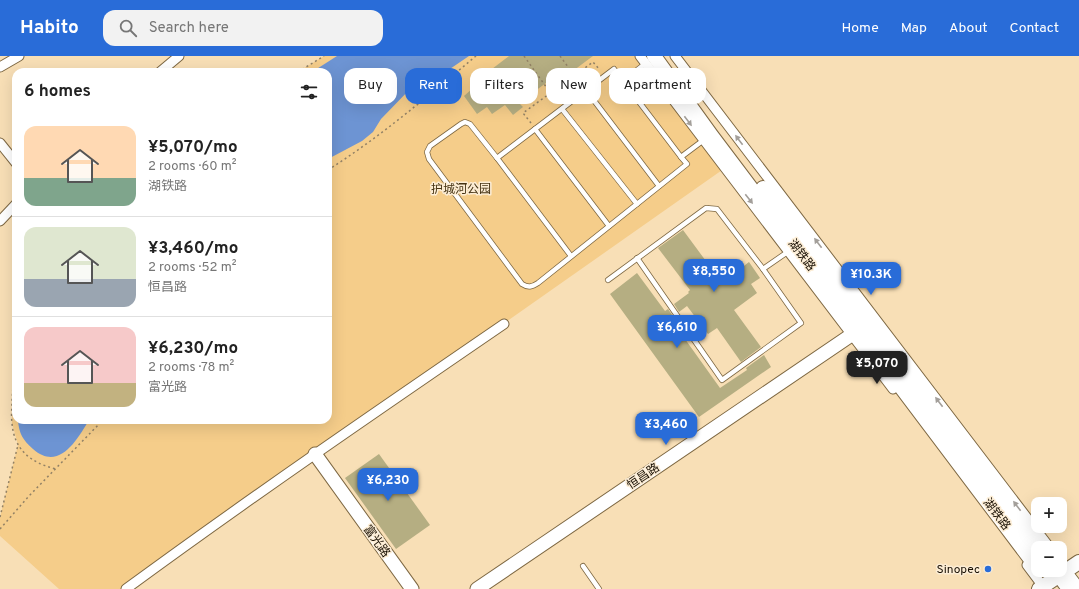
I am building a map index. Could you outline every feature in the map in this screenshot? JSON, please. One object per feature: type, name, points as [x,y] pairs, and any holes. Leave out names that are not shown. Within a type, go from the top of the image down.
[{"type":"main road","name":"湖铁路","points":[[652,57],[792,249],[860,329],[1032,541]]},
{"type":"main road","name":"湖铁路","points":[[652,57],[735,152],[860,329],[1031,560]]},
{"type":"main road","points":[[1052,579],[1079,562]]},
{"type":"main road","name":"湖铁路","points":[[1052,579],[1070,589]]},
{"type":"street","points":[[0,67],[18,56]]},
{"type":"street","points":[[165,68],[179,56]]},
{"type":"street","points":[[675,56],[1045,541]]},
{"type":"street","points":[[0,143],[12,159]]},
{"type":"street","points":[[0,221],[12,208]]},
{"type":"street","points":[[126,589],[210,527],[504,324]]},
{"type":"street","points":[[860,329],[1052,579],[1079,588]]},
{"type":"street","name":"恒昌路","points":[[477,589],[860,329]]},
{"type":"street","name":"富光路","points":[[315,454],[412,589]]},
{"type":"lane","points":[[639,68],[652,57]]},
{"type":"lane","points":[[601,78],[609,72]]},
{"type":"lane","points":[[497,158],[568,104]]},
{"type":"lane","points":[[597,104],[659,186]]},
{"type":"lane","points":[[571,256],[470,124],[465,122],[461,124],[430,146],[427,152],[429,159],[522,284],[527,287],[533,286],[571,256],[609,226],[636,204],[687,164],[641,104]]},
{"type":"lane","points":[[562,109],[636,204]]},
{"type":"lane","points":[[535,129],[609,226]]},
{"type":"lane","points":[[681,157],[710,136]]},
{"type":"lane","points":[[608,280],[637,258],[706,208],[717,209],[763,269],[801,323],[722,380],[637,258]]},
{"type":"lane","points":[[763,269],[792,249]]},
{"type":"lane","points":[[584,566],[599,589]]},
{"type":"path","points":[[304,68],[324,56]]},
{"type":"path","points":[[332,167],[353,154],[405,114],[476,56]]},
{"type":"path","points":[[524,56],[546,86]]},
{"type":"path","points":[[560,56],[569,68]]},
{"type":"path","points":[[585,68],[593,62],[598,68]]},
{"type":"path","points":[[601,72],[604,76]]},
{"type":"path","points":[[535,129],[523,113],[546,97]]},
{"type":"path","points":[[559,104],[562,109]]},
{"type":"path","points":[[12,424],[18,444],[27,455],[38,464],[56,469]]},
{"type":"path","points":[[0,528],[99,424]]},
{"type":"path","points":[[0,517],[18,444]]},
{"type":"green space","name":"护城河公园","points":[[324,56],[640,56],[649,68],[609,68],[609,104],[676,104],[725,168],[126,589],[59,589],[0,536],[0,517],[18,445],[12,424],[332,424],[332,68],[304,68]]},
{"type":"water","points":[[337,56],[469,56],[451,68],[405,68],[405,94],[397,102],[397,68],[344,68],[344,104],[396,104],[381,119],[373,132],[362,141],[332,157],[332,68],[318,68]]},
{"type":"water","points":[[18,424],[86,424],[73,444],[66,451],[51,457],[42,455],[33,449],[22,436]]},
{"type":"building","points":[[509,56],[593,56],[577,68],[546,68],[546,83],[538,89],[538,68],[493,68]]},
{"type":"building","points":[[470,91],[470,104],[520,104],[523,107],[513,115],[505,105],[492,114],[487,107],[477,114],[464,96]]},
{"type":"building","points":[[683,230],[714,272],[732,259],[740,269],[749,262],[760,278],[751,284],[757,293],[734,310],[761,347],[741,362],[717,328],[708,334],[687,306],[679,312],[674,304],[689,293],[688,292],[690,290],[658,248]]},
{"type":"building","points":[[637,273],[665,311],[668,309],[673,316],[670,318],[720,388],[747,370],[746,368],[764,355],[771,367],[699,417],[610,294]]},
{"type":"building","points":[[379,454],[430,525],[396,549],[345,478]]},
{"type":"place","name":"Sinopec","points":[[988,569]]}]
